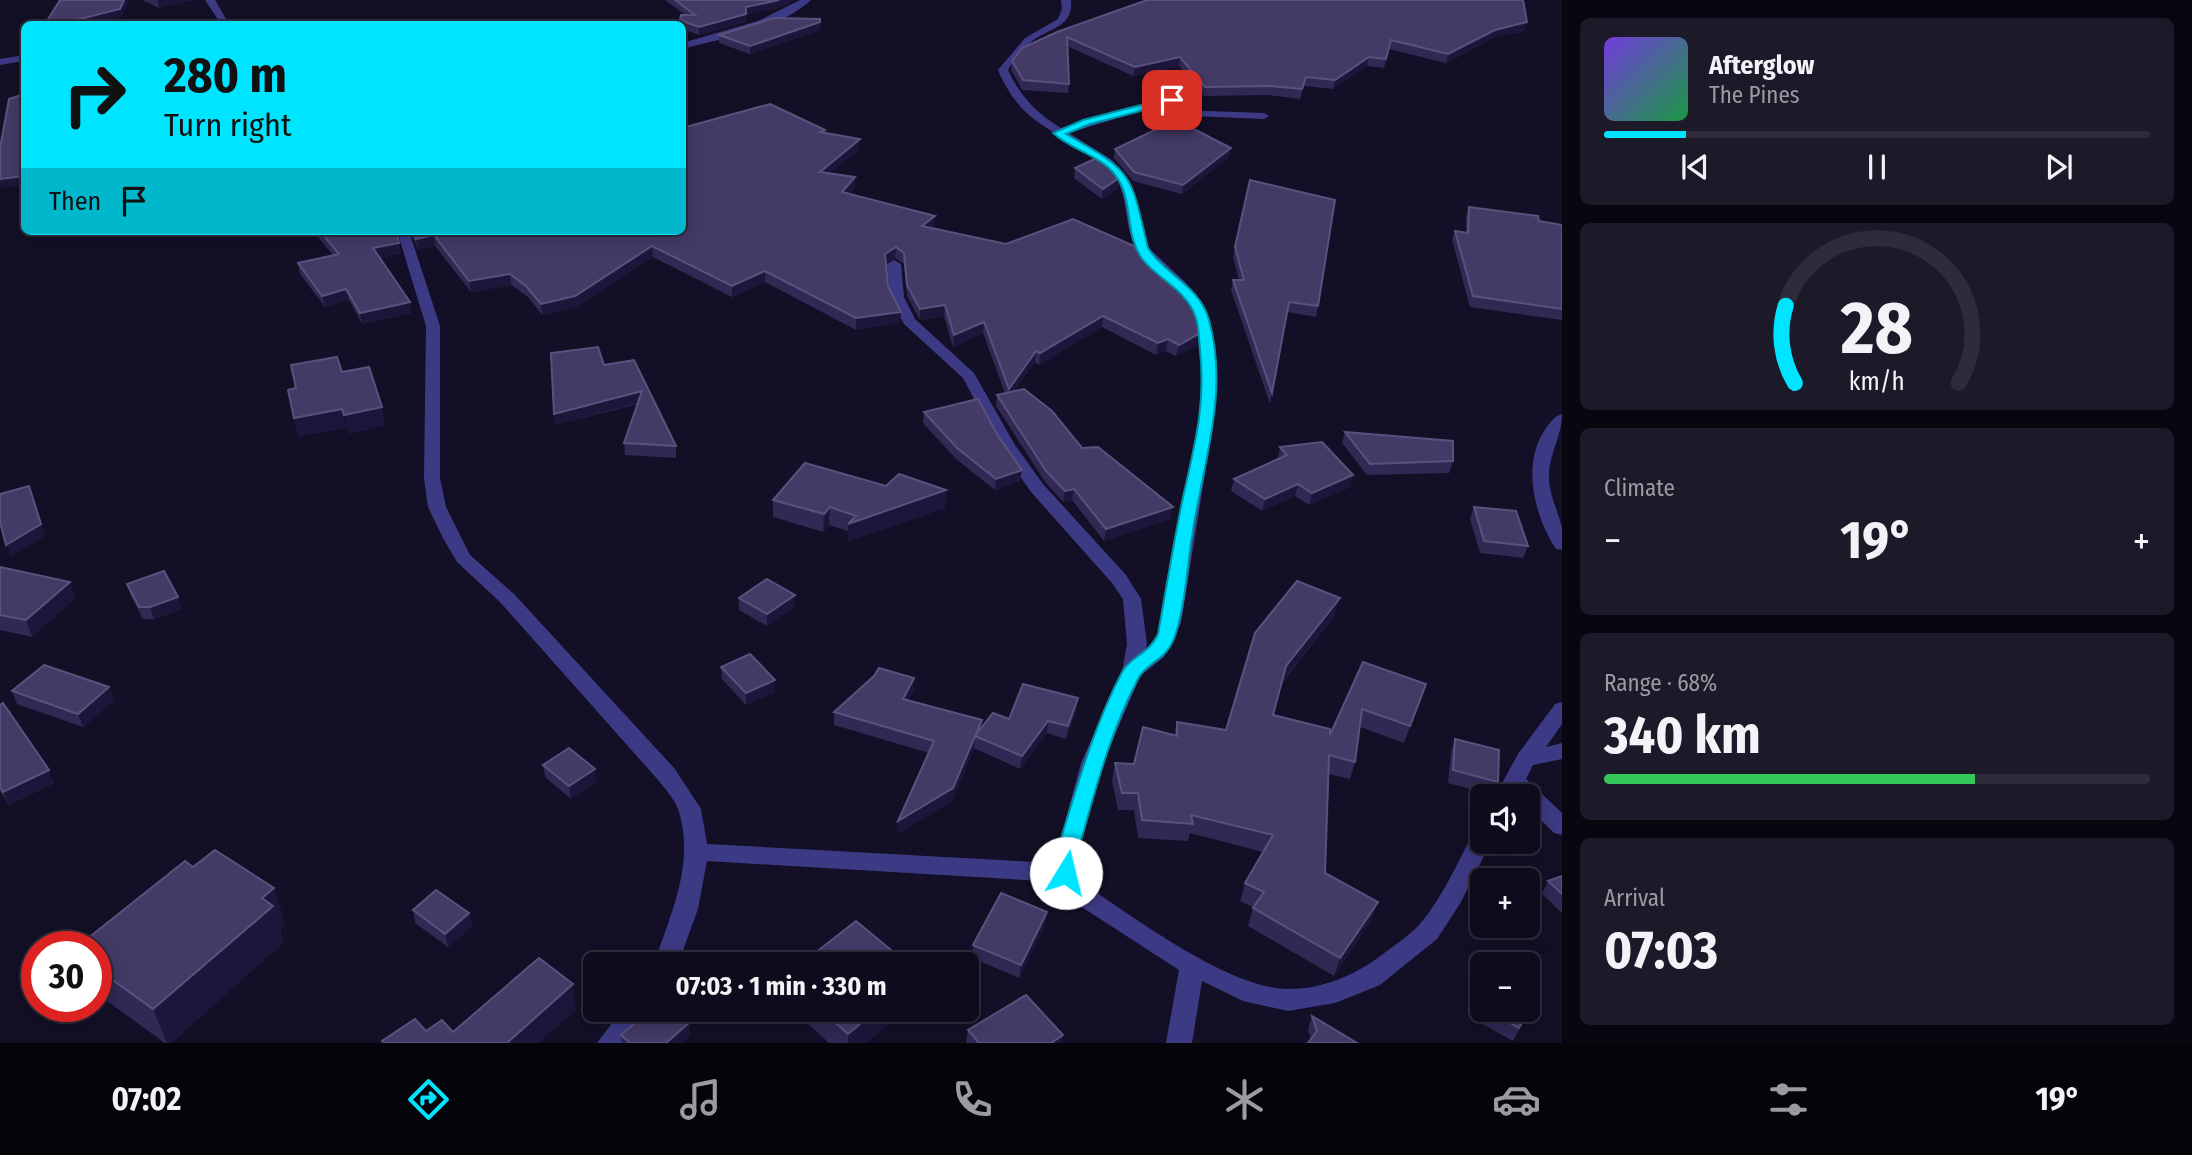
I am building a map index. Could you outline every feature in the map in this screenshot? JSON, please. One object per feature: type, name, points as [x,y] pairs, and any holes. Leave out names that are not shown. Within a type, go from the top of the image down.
[{"type":"street","points":[[210,0],[223,21]]},
{"type":"street","points":[[686,45],[746,30],[792,10],[806,0]]},
{"type":"street","points":[[1066,0],[1069,10],[1066,17],[1030,39],[1003,70],[1006,81],[1026,107],[1058,133],[1110,163],[1120,173],[1128,187],[1142,248],[1149,259],[1172,276],[1190,297],[1203,318],[1206,336],[1210,385],[1209,417],[1189,504],[1172,615],[1160,650],[1132,671]]},
{"type":"street","points":[[0,62],[21,58]]},
{"type":"street","points":[[1058,133],[1099,118],[1136,111],[1191,94]]},
{"type":"street","points":[[1136,111],[1265,116]]},
{"type":"street","points":[[404,235],[433,326],[432,478],[442,518],[463,558],[516,607],[667,775],[690,809],[697,852],[686,909],[670,952]]},
{"type":"street","points":[[894,264],[897,297],[909,321],[969,376],[1007,446],[1037,488],[1119,579],[1132,599],[1137,644],[1132,671],[1092,764],[1066,855],[1066,873],[1082,895],[1192,965],[1242,990],[1288,1000],[1335,992],[1371,978],[1428,932],[1454,895],[1474,854]]},
{"type":"street","points":[[1562,419],[1546,440],[1540,474],[1549,520],[1562,545]]},
{"type":"street","points":[[1512,784],[1562,709]]},
{"type":"street","points":[[1527,759],[1562,751]]},
{"type":"street","points":[[1540,810],[1562,827]]},
{"type":"street","points":[[697,852],[1066,873]]},
{"type":"street","points":[[1179,1043],[1192,965]]},
{"type":"street","points":[[610,1043],[627,1022]]},
{"type":"building","points":[[60,0],[124,0],[120,9],[76,20],[47,21]]},
{"type":"building","points":[[675,0],[779,0],[746,7],[746,14],[699,27],[680,20],[681,15],[695,15]]},
{"type":"building","points":[[1147,0],[1523,0],[1527,22],[1495,30],[1448,54],[1391,40],[1386,59],[1369,57],[1335,80],[1306,77],[1302,89],[1270,86],[1205,87],[1180,57],[1135,67],[1067,37],[1069,84],[1023,80],[1012,61],[1022,48],[1057,32]]},
{"type":"building","points":[[774,18],[820,19],[820,22],[750,46],[719,35]]},
{"type":"building","points":[[21,95],[21,176],[0,179],[0,148],[9,99]]},
{"type":"building","points":[[770,104],[825,130],[820,132],[860,139],[820,172],[855,177],[842,192],[935,216],[922,226],[1006,244],[1073,219],[1141,249],[1190,297],[1200,333],[1179,345],[1168,339],[1158,343],[1103,316],[1040,353],[1036,351],[1009,389],[984,322],[954,335],[945,305],[920,309],[907,285],[904,253],[896,247],[885,254],[888,286],[901,312],[856,318],[765,271],[732,286],[652,246],[575,296],[541,304],[526,286],[510,274],[469,281],[434,235],[686,235],[686,127]]},
{"type":"building","points":[[1167,124],[1170,129],[1186,125],[1231,148],[1183,185],[1134,172],[1115,149]]},
{"type":"building","points":[[1101,156],[1119,178],[1103,189],[1075,168]]},
{"type":"building","points":[[1250,180],[1335,200],[1318,306],[1289,302],[1272,393],[1233,280],[1244,280],[1235,247]]},
{"type":"building","points":[[1469,207],[1538,216],[1539,221],[1562,225],[1562,309],[1473,296],[1455,231],[1468,233]]},
{"type":"building","points":[[323,235],[397,235],[399,243],[373,248],[410,302],[360,313],[346,289],[322,296],[298,263],[339,254]]},
{"type":"building","points":[[414,235],[434,235],[416,239]]},
{"type":"building","points":[[598,347],[604,365],[634,360],[676,446],[624,443],[642,391],[554,414],[551,353]]},
{"type":"building","points":[[337,357],[342,372],[369,367],[382,407],[344,415],[342,409],[294,418],[288,390],[296,388],[291,365]]},
{"type":"building","points":[[1024,389],[1052,411],[1082,448],[1098,447],[1173,507],[1106,529],[1074,489],[1065,491],[1046,471],[997,395]]},
{"type":"building","points":[[978,399],[998,436],[1022,470],[996,479],[957,448],[924,412]]},
{"type":"building","points":[[1345,432],[1453,441],[1453,461],[1370,464]]},
{"type":"building","points":[[1322,442],[1353,475],[1312,493],[1298,484],[1265,499],[1234,479],[1287,455],[1280,447]]},
{"type":"building","points":[[805,463],[886,486],[899,474],[946,490],[848,524],[856,516],[830,507],[824,514],[773,500]]},
{"type":"building","points":[[29,486],[41,524],[6,545],[0,522],[0,494]]},
{"type":"building","points":[[1474,507],[1516,511],[1528,546],[1484,541]]},
{"type":"building","points":[[0,567],[70,582],[26,620],[0,615]]},
{"type":"building","points":[[164,571],[178,597],[150,607],[139,607],[127,584]]},
{"type":"building","points":[[767,579],[795,595],[767,614],[739,598]]},
{"type":"building","points":[[1297,581],[1340,598],[1286,666],[1273,715],[1330,729],[1330,735],[1363,662],[1426,684],[1410,726],[1362,709],[1355,762],[1329,755],[1325,873],[1378,902],[1340,958],[1253,908],[1264,892],[1245,883],[1273,835],[1191,815],[1193,824],[1142,820],[1138,793],[1122,793],[1115,763],[1134,764],[1143,727],[1177,736],[1177,722],[1226,730],[1255,633]]},
{"type":"building","points":[[750,654],[775,680],[746,693],[721,667]]},
{"type":"building","points":[[44,665],[109,687],[78,714],[12,691]]},
{"type":"building","points":[[879,668],[914,678],[903,699],[982,720],[953,788],[898,821],[934,741],[834,712],[874,676]]},
{"type":"building","points":[[1023,684],[1078,698],[1068,726],[1048,721],[1022,756],[975,736],[993,713],[1009,719]]},
{"type":"building","points":[[3,703],[49,770],[3,792],[0,787],[0,705]]},
{"type":"building","points":[[1455,739],[1499,750],[1498,782],[1453,770]]},
{"type":"building","points":[[569,748],[595,769],[569,786],[543,765]]},
{"type":"building","points":[[215,850],[274,888],[262,898],[273,906],[153,1009],[112,980],[112,931],[97,931],[185,861],[193,867]]},
{"type":"building","points":[[1562,876],[1562,894],[1548,881]]},
{"type":"building","points":[[436,890],[469,913],[445,934],[413,910]]},
{"type":"building","points":[[1001,893],[1047,912],[1021,965],[973,945]]},
{"type":"building","points":[[856,921],[893,952],[816,952]]},
{"type":"building","points":[[539,958],[573,984],[507,1043],[382,1041],[415,1019],[426,1031],[442,1020],[453,1032]]},
{"type":"building","points":[[1026,995],[1063,1035],[1051,1043],[979,1043],[968,1030]]},
{"type":"building","points":[[1312,1016],[1357,1043],[1308,1043],[1317,1031]]},
{"type":"building","points":[[636,1022],[690,1022],[666,1043],[630,1043],[621,1035]]},
{"type":"building","points":[[834,1022],[862,1022],[848,1034]]},
{"type":"building","points":[[1508,1022],[1522,1022],[1519,1028]]},
{"type":"route","points":[[1066,873],[1066,855],[1103,735],[1132,671],[1149,661],[1160,650],[1167,634],[1189,504],[1209,417],[1210,385],[1203,318],[1172,276],[1149,259],[1142,248],[1128,187],[1120,173],[1110,163],[1058,133],[1086,122],[1172,100]]}]
